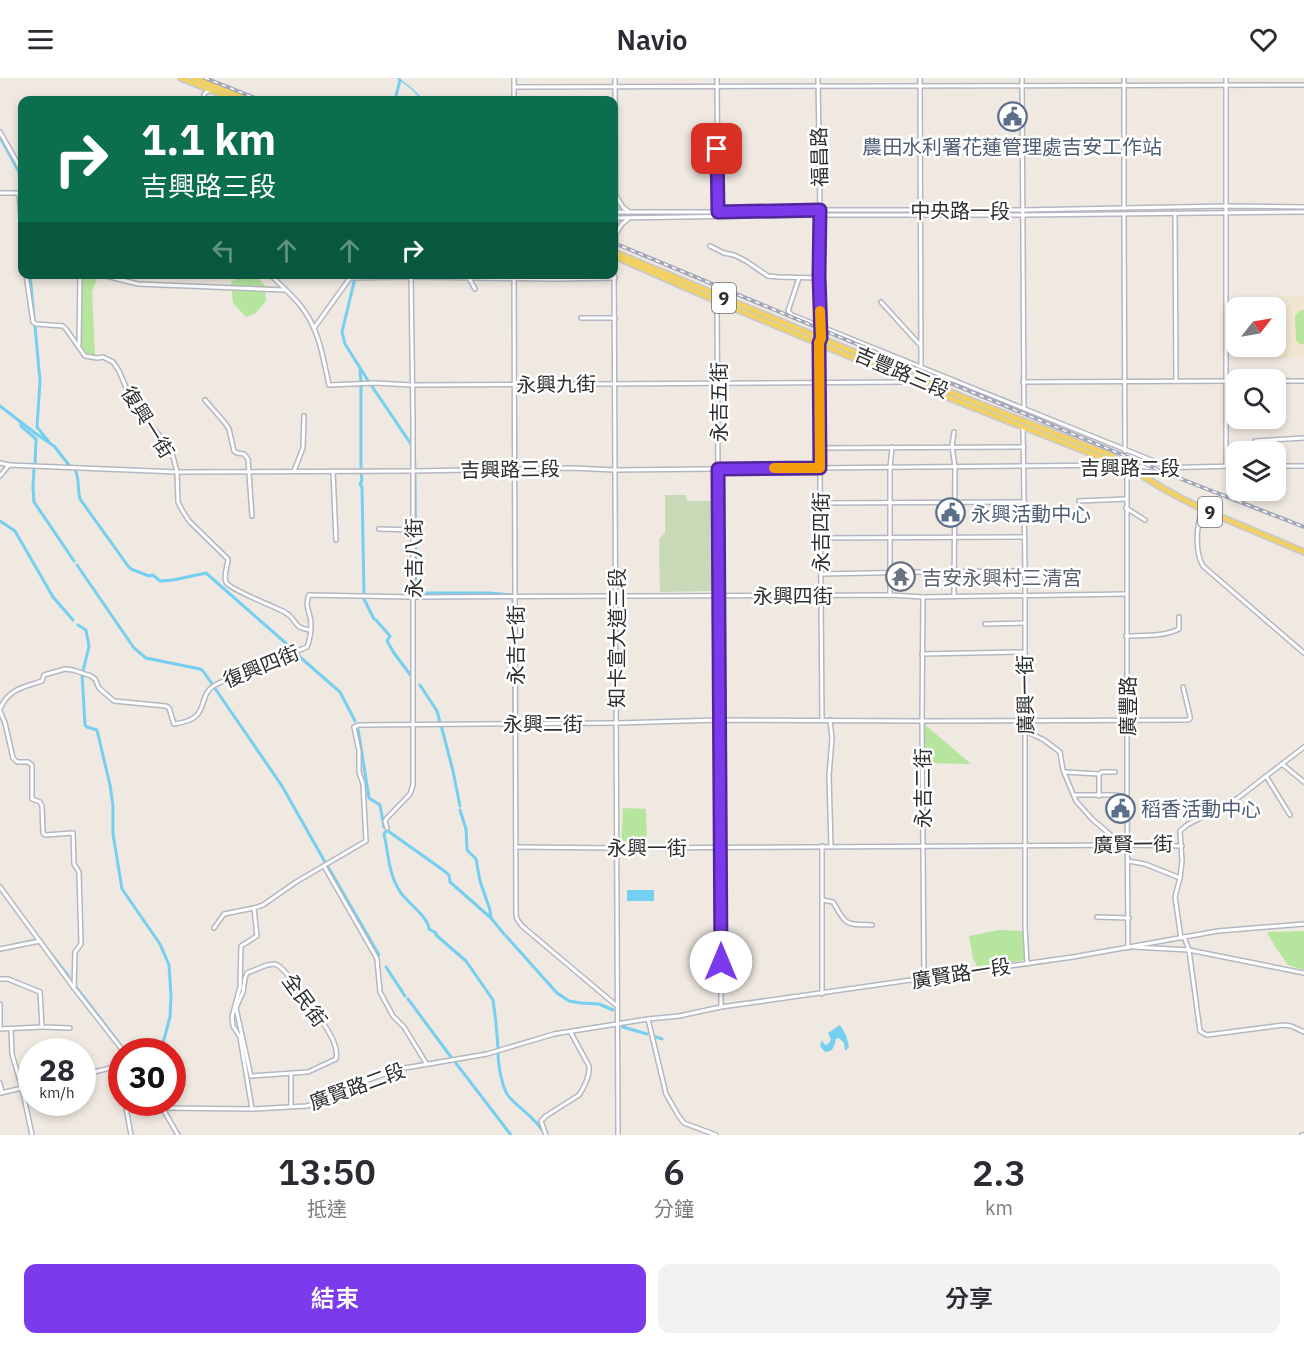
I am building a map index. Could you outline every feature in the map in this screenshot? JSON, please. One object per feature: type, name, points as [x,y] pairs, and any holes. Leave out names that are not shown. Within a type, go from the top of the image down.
[{"type":"main road","points":[[181,78],[237,96]]},
{"type":"main road","points":[[194,78],[228,96]]},
{"type":"main road","name":"吉豐路三段","points":[[618,256],[717,301],[820,340],[912,382],[1024,424]]},
{"type":"main road","name":"吉豐路三段","points":[[618,256],[1024,424]]},
{"type":"main road","name":"9","points":[[1024,424],[1110,455],[1162,488],[1202,509],[1304,552]]},
{"type":"street","points":[[514,78],[514,96]]},
{"type":"street","name":"知卡宣大道三段","points":[[615,78],[615,96]]},
{"type":"street","points":[[717,78],[718,218]]},
{"type":"street","name":"福昌路","points":[[818,78],[820,340]]},
{"type":"street","points":[[920,78],[921,367]]},
{"type":"street","points":[[1022,78],[1024,408]]},
{"type":"street","points":[[1124,78],[1125,451]]},
{"type":"street","points":[[1226,78],[1227,369]]},
{"type":"street","points":[[514,87],[1304,85]]},
{"type":"street","points":[[204,96],[212,88]]},
{"type":"street","points":[[0,132],[18,164]]},
{"type":"street","points":[[0,193],[18,193]]},
{"type":"street","points":[[618,199],[630,213]]},
{"type":"street","name":"中央路一段","points":[[618,218],[1226,206],[1304,207]]},
{"type":"street","name":"中央路一段","points":[[618,212],[820,210],[1022,215],[1304,212]]},
{"type":"street","points":[[1175,213],[1176,381]]},
{"type":"street","points":[[618,230],[629,219]]},
{"type":"street","points":[[710,246],[724,254],[734,255],[746,261],[768,276],[819,278]]},
{"type":"street","points":[[799,278],[788,311],[792,315],[1170,468]]},
{"type":"street","name":"復興一街","points":[[27,279],[33,322],[63,327],[85,356],[103,357],[113,362],[119,371],[128,392],[144,418],[172,453],[177,472],[178,502],[182,510],[189,521],[228,559],[225,572],[229,586],[286,613],[298,627],[310,630]]},
{"type":"street","points":[[79,347],[80,279]]},
{"type":"street","points":[[118,279],[138,284],[285,290]]},
{"type":"street","name":"永興九街","points":[[275,279],[301,306],[314,328],[321,345],[329,385],[912,382]]},
{"type":"street","points":[[314,328],[349,279]]},
{"type":"street","name":"永吉八街","points":[[387,828],[385,821],[411,791],[413,724],[411,279]]},
{"type":"street","points":[[469,279],[475,289]]},
{"type":"street","name":"永吉七街","points":[[514,279],[516,914],[517,920],[546,947],[617,1006]]},
{"type":"street","name":"知卡宣大道三段","points":[[615,279],[618,1135]]},
{"type":"street","name":"永吉五街","points":[[717,301],[721,1008]]},
{"type":"street","points":[[881,302],[921,346]]},
{"type":"street","points":[[581,318],[615,318]]},
{"type":"street","name":"永吉四街","points":[[820,340],[822,720]]},
{"type":"street","points":[[1023,382],[1226,381]]},
{"type":"street","points":[[1286,381],[1304,381]]},
{"type":"street","points":[[205,400],[229,429],[234,451],[246,456],[250,471],[252,516]]},
{"type":"street","points":[[294,471],[303,448],[304,416]]},
{"type":"street","name":"廣興一街","points":[[1024,424],[1026,964]]},
{"type":"street","points":[[954,432],[952,446],[955,467],[954,596]]},
{"type":"street","points":[[1255,441],[1304,438]]},
{"type":"street","points":[[890,595],[892,447]]},
{"type":"street","points":[[820,448],[1023,447]]},
{"type":"street","name":"吉興路三段","points":[[0,463],[177,472],[1024,467]]},
{"type":"street","points":[[0,476],[9,465]]},
{"type":"street","name":"廣豐路","points":[[1127,465],[1126,797],[1130,947]]},
{"type":"street","name":"吉興路二段","points":[[1024,467],[1226,466]]},
{"type":"street","points":[[1286,466],[1304,466]]},
{"type":"street","points":[[333,471],[336,540]]},
{"type":"street","points":[[1078,501],[1126,499]]},
{"type":"street","points":[[820,503],[1024,502]]},
{"type":"street","points":[[1126,508],[1145,520]]},
{"type":"street","points":[[1202,509],[1197,525],[1199,559],[1203,566],[1304,653]]},
{"type":"street","points":[[380,528],[412,530]]},
{"type":"street","points":[[820,538],[1025,537]]},
{"type":"street","points":[[821,574],[1025,572]]},
{"type":"street","name":"永興四街","points":[[316,596],[890,595],[923,597],[1126,594]]},
{"type":"street","name":"復興四街","points":[[74,988],[75,952],[81,944],[79,872],[74,864],[73,833],[50,836],[43,833],[42,806],[32,799],[32,765],[28,762],[17,762],[13,758],[0,710],[2,701],[13,691],[42,681],[44,675],[65,669],[91,676],[99,688],[114,701],[166,706],[169,708],[174,724],[180,723],[198,715],[206,693],[214,686],[247,676],[248,671],[254,668],[307,647],[310,640],[311,620],[307,605],[308,597],[316,596]]},
{"type":"street","name":"永吉二街","points":[[923,597],[924,979]]},
{"type":"street","points":[[1126,636],[1173,632],[1179,629],[1179,616]]},
{"type":"street","points":[[985,624],[1024,623]]},
{"type":"street","points":[[922,654],[1024,652]]},
{"type":"street","name":"永興二街","points":[[214,928],[224,914],[254,908],[270,901],[296,882],[366,840],[363,784],[359,772],[359,751],[354,727],[364,724],[617,723],[719,720],[1190,719],[1183,687]]},
{"type":"street","points":[[830,720],[832,738],[829,777],[831,846]]},
{"type":"street","points":[[1026,731],[1044,740],[1060,752],[1064,772],[1076,801],[1086,813],[1123,845]]},
{"type":"street","name":"廣賢一街","points":[[923,846],[1182,846],[1181,829],[1238,798],[1304,747]]},
{"type":"street","points":[[1282,764],[1304,782]]},
{"type":"street","points":[[1064,772],[1099,774],[1115,772]]},
{"type":"street","points":[[1099,774],[1099,796]]},
{"type":"street","points":[[1266,776],[1290,815]]},
{"type":"street","points":[[1074,795],[1126,797]]},
{"type":"street","points":[[822,846],[822,994]]},
{"type":"street","name":"永興一街","points":[[516,847],[923,846]]},
{"type":"street","points":[[1182,846],[1180,878],[1175,897],[1183,938],[1189,950],[1200,1030],[1207,1035],[1283,1025],[1304,1032]]},
{"type":"street","points":[[1128,861],[1145,864],[1180,878]]},
{"type":"street","points":[[324,866],[377,959],[380,992],[385,1003],[404,1027],[427,1064]]},
{"type":"street","points":[[0,887],[113,1038]]},
{"type":"street","points":[[823,900],[831,900],[848,924],[872,925]]},
{"type":"street","points":[[252,1109],[240,1037],[233,1026],[232,1017],[240,987],[241,946],[256,936],[254,908]]},
{"type":"street","points":[[1097,918],[1129,918]]},
{"type":"street","name":"廣賢路一段","points":[[618,1024],[1026,964],[1232,930],[1304,924]]},
{"type":"street","points":[[0,949],[40,941]]},
{"type":"street","points":[[1130,947],[1189,950],[1304,973]]},
{"type":"street","name":"全民街","points":[[275,964],[285,971],[308,1008],[320,1019],[337,1052],[336,1059],[308,1072],[291,1073],[250,1076],[237,1008],[247,973],[267,965],[275,964]]},
{"type":"street","points":[[0,979],[8,979],[40,992],[42,1027]]},
{"type":"street","points":[[0,1004],[0,1029],[70,1028]]},
{"type":"street","points":[[648,1019],[666,1094],[678,1115],[684,1123],[716,1135]]},
{"type":"street","name":"廣賢路二段","points":[[186,1108],[252,1109],[316,1104],[341,1091],[399,1069],[487,1054],[543,1036],[618,1024]]},
{"type":"street","points":[[11,1029],[12,1054],[18,1074]]},
{"type":"street","points":[[546,1135],[541,1122],[546,1116],[579,1095],[589,1071],[589,1066],[571,1032]]},
{"type":"street","points":[[291,1073],[291,1107]]},
{"type":"street","points":[[0,1083],[1,1093],[18,1089]]},
{"type":"street","points":[[28,1116],[32,1135]]},
{"type":"street","points":[[128,1116],[131,1135]]},
{"type":"street","points":[[167,1116],[178,1135]]},
{"type":"shaded area","points":[[1304,296],[1304,358],[1278,358],[1286,357],[1286,297],[1277,297]]},
{"type":"green space","points":[[80,279],[97,279],[92,291],[95,355],[87,355],[79,343]]},
{"type":"green space","points":[[236,279],[259,279],[265,286],[266,301],[255,314],[246,317],[233,303],[231,282]]},
{"type":"green space","points":[[1304,310],[1304,344],[1301,344],[1296,340],[1295,316],[1299,311]]},
{"type":"green space","points":[[665,495],[686,495],[687,501],[713,501],[715,591],[660,592],[659,539],[665,533]]},
{"type":"green space","points":[[924,724],[971,764],[924,763]]},
{"type":"green space","points":[[623,808],[646,809],[647,847],[621,846]]},
{"type":"green space","points":[[999,930],[1023,931],[1024,960],[978,968],[973,959],[969,936]]},
{"type":"green space","points":[[1304,931],[1304,970],[1288,965],[1267,932]]},
{"type":"water","points":[[627,890],[654,890],[654,901],[627,901]]},
{"type":"water","points":[[840,1025],[849,1047],[845,1051],[844,1043],[839,1038],[836,1039],[831,1050],[825,1052],[820,1046],[822,1040],[826,1045],[829,1043],[831,1039],[828,1033]]},
{"type":"waterway","points":[[398,78],[419,96]]},
{"type":"waterway","points":[[396,96],[400,80]]},
{"type":"waterway","points":[[0,137],[18,170]]},
{"type":"waterway","points":[[30,279],[34,318]]},
{"type":"waterway","points":[[355,279],[342,332],[345,344],[369,382]]},
{"type":"waterway","points":[[35,326],[40,381],[37,427],[49,442]]},
{"type":"waterway","points":[[360,370],[361,382]]},
{"type":"waterway","points":[[371,385],[411,444]]},
{"type":"waterway","points":[[361,386],[361,468]]},
{"type":"waterway","points":[[0,406],[54,446],[69,465]]},
{"type":"waterway","points":[[21,422],[21,426],[36,439],[35,464]]},
{"type":"waterway","points":[[414,448],[415,468]]},
{"type":"waterway","points":[[34,468],[34,502],[74,561]]},
{"type":"waterway","points":[[75,470],[80,499],[131,569],[149,576],[153,575],[160,581],[206,573],[296,652]]},
{"type":"waterway","points":[[361,473],[364,595]]},
{"type":"waterway","points":[[415,474],[416,593],[513,595]]},
{"type":"waterway","points":[[0,521],[15,531],[53,597],[73,620]]},
{"type":"waterway","points":[[77,565],[134,648],[146,658],[200,669],[213,685]]},
{"type":"waterway","points":[[364,599],[374,619]]},
{"type":"waterway","points":[[513,599],[514,720]]},
{"type":"waterway","points":[[376,620],[390,636],[387,641],[412,677]]},
{"type":"waterway","points":[[78,625],[86,630],[89,646],[83,671]]},
{"type":"waterway","points":[[297,653],[340,692],[355,721]]},
{"type":"waterway","points":[[82,673],[85,725],[97,730],[110,785],[113,834],[122,889],[160,944],[169,965],[170,1017],[164,1038]]},
{"type":"waterway","points":[[420,685],[437,711],[440,722]]},
{"type":"waterway","points":[[214,687],[282,786],[325,862]]},
{"type":"waterway","points":[[441,725],[460,806]]},
{"type":"waterway","points":[[358,729],[369,798],[380,805],[384,827]]},
{"type":"waterway","points":[[460,810],[466,829],[467,850],[476,859],[491,918]]},
{"type":"waterway","points":[[387,830],[384,834],[390,865],[401,893],[422,915],[429,929],[466,961],[493,1000],[498,1048]]},
{"type":"waterway","points":[[388,831],[449,875],[450,882],[491,918],[504,934]]},
{"type":"waterway","points":[[327,865],[379,955]]},
{"type":"waterway","points":[[37,936],[69,977]]},
{"type":"waterway","points":[[506,936],[557,993],[569,1001],[599,1004],[613,1010]]},
{"type":"waterway","points":[[13,945],[37,940]]},
{"type":"waterway","points":[[386,967],[405,996]]},
{"type":"waterway","points":[[77,987],[116,1038]]},
{"type":"waterway","points":[[408,999],[451,1057]]},
{"type":"waterway","points":[[623,1027],[647,1034]]},
{"type":"waterway","points":[[653,1036],[662,1039]]},
{"type":"waterway","points":[[498,1052],[501,1077],[507,1094],[537,1123],[544,1133]]},
{"type":"waterway","points":[[455,1062],[511,1135]]},
{"type":"waterway","points":[[172,1122],[180,1135]]},
{"type":"railway","points":[[205,78],[250,96]]},
{"type":"railway","points":[[618,245],[1171,475],[1304,527]]},
{"type":"slow traffic","points":[[774,468],[820,468],[820,311]]},
{"type":"place","name":"農田水利署花蓮管理處吉安工作站","points":[[1012,116]]},
{"type":"place","name":"永興活動中心","points":[[950,513]]},
{"type":"place","name":"吉安永興村三清宮","points":[[901,577]]},
{"type":"place","name":"稻香活動中心","points":[[1120,808]]},
{"type":"route","points":[[717,149],[718,212],[820,210],[821,330],[819,343],[820,468],[718,469],[721,962]]}]
